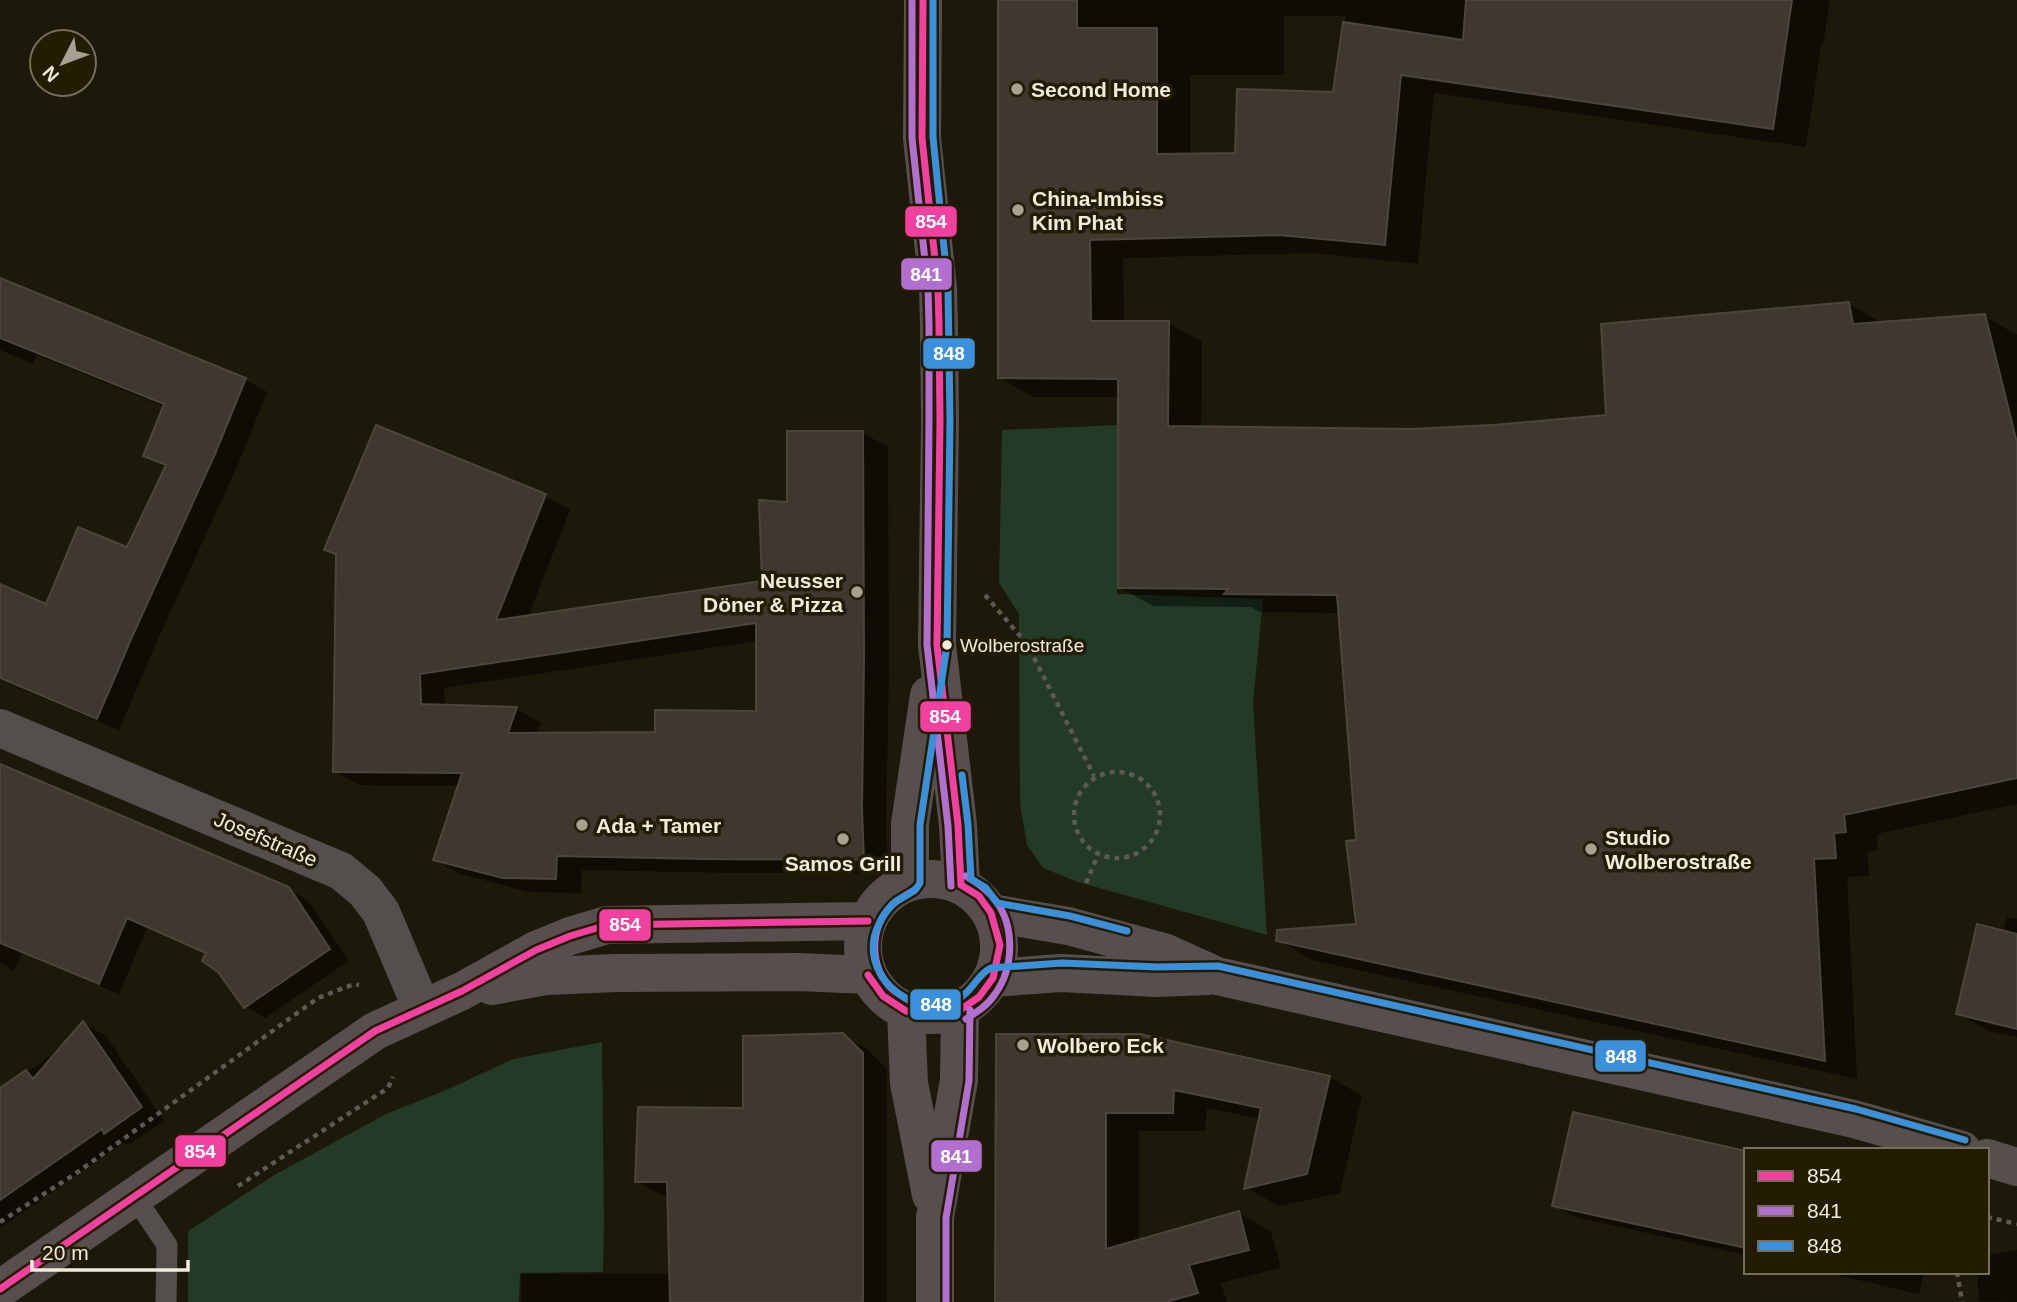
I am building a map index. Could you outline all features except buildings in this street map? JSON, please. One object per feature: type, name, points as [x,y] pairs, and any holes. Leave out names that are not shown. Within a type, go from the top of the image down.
[{"type":"street","points":[[910,881],[910,824],[937,645],[939,541],[939,312],[922,138],[923,0]]},
{"type":"street","points":[[937,645],[958,825],[961,885]]},
{"type":"street","name":"Josefstraße","points":[[0,728],[341,871],[365,891],[381,912],[422,1009]]},
{"type":"street","points":[[937,878],[961,885],[979,896],[991,912],[1000,945],[993,978],[979,997],[960,1010],[932,1016],[906,1011],[883,996],[868,975],[863,947],[868,921],[885,896],[910,881],[937,878]]},
{"type":"street","points":[[991,912],[1068,926],[1164,952],[1217,976],[1854,1119],[1955,1148]]},
{"type":"street","points":[[0,1289],[375,1031],[462,991],[536,950],[607,925],[868,921]]},
{"type":"street","points":[[462,991],[546,976],[616,973],[798,972],[868,975]]},
{"type":"street","points":[[993,978],[1060,973],[1157,978],[1217,976]]},
{"type":"street","points":[[935,1302],[936,1217],[959,1080],[960,1010]]},
{"type":"street","points":[[906,1011],[909,1083],[936,1217]]},
{"type":"street","points":[[1989,1159],[2017,1167]]},
{"type":"lane","points":[[134,1196],[167,1245],[166,1302]]},
{"type":"path","points":[[939,541],[1027,644],[1094,776]]},
{"type":"path","points":[[1115,770],[1140,777],[1158,797],[1160,823],[1154,839],[1142,851],[1120,859],[1098,855],[1079,840],[1072,815],[1078,793],[1094,776],[1115,770]]},
{"type":"path","points":[[0,1222],[75,1174],[318,998],[354,984],[422,1009]]},
{"type":"path","points":[[1989,1217],[2017,1224]]},
{"type":"path","points":[[1957,1274],[1962,1302]]},
{"type":"green space","points":[[1118,425],[1117,594],[1263,599],[1253,703],[1267,935],[1078,882],[1043,868],[1027,845],[1020,804],[1019,614],[999,583],[1002,430]]},
{"type":"green space","points":[[602,1042],[603,1272],[520,1273],[519,1302],[188,1302],[188,1231],[276,1174],[386,1114],[513,1059]]},
{"type":"transit line","name":"841","points":[[912,0],[912,138],[928,289],[929,325],[927,645],[948,826],[951,886]]},
{"type":"transit line","name":"854","points":[[923,0],[922,138],[938,288],[939,325],[937,645],[958,825],[961,885]]},
{"type":"transit line","name":"848","points":[[933,0],[933,137],[948,288],[950,421],[947,645],[920,825],[920,883],[888,909],[879,924],[874,942],[874,959],[891,987],[905,998],[921,1004],[939,1005],[962,997],[991,968],[1062,963],[1157,967],[1218,966],[1856,1109],[1965,1140]]},
{"type":"transit line","name":"848","points":[[962,775],[971,879],[986,888],[997,903],[1070,916],[1127,931]]},
{"type":"transit line","name":"841","points":[[966,876],[990,893],[996,901],[1007,923],[1010,948],[1006,972],[995,994],[986,1005],[966,1019]]},
{"type":"transit line","name":"854","points":[[868,975],[883,996],[906,1011],[932,1016],[960,1010],[979,997],[993,978],[1000,945],[991,913],[979,896],[961,885]]},
{"type":"transit line","name":"841","points":[[912,1002],[894,991],[882,977],[875,956],[875,945],[879,924],[885,914],[894,903],[915,890]]},
{"type":"transit line","name":"854","points":[[0,1289],[375,1031],[462,991],[536,950],[607,925],[868,921]]},
{"type":"transit line","name":"841","points":[[946,1302],[946,1218],[969,1081],[970,1010]]},
{"type":"place","name":"Second Home","points":[[1017,89]]},
{"type":"place","name":"China-Imbiss Kim Phat","points":[[1018,210]]},
{"type":"place","name":"Neusser Döner & Pizza","points":[[857,592]]},
{"type":"place","name":"Wolberostraße","points":[[947,645]]},
{"type":"place","name":"Ada + Tamer","points":[[582,825]]},
{"type":"place","name":"Samos Grill","points":[[843,839]]},
{"type":"place","name":"Studio Wolberostraße","points":[[1591,849]]},
{"type":"place","name":"Wolbero Eck","points":[[1023,1045]]}]
